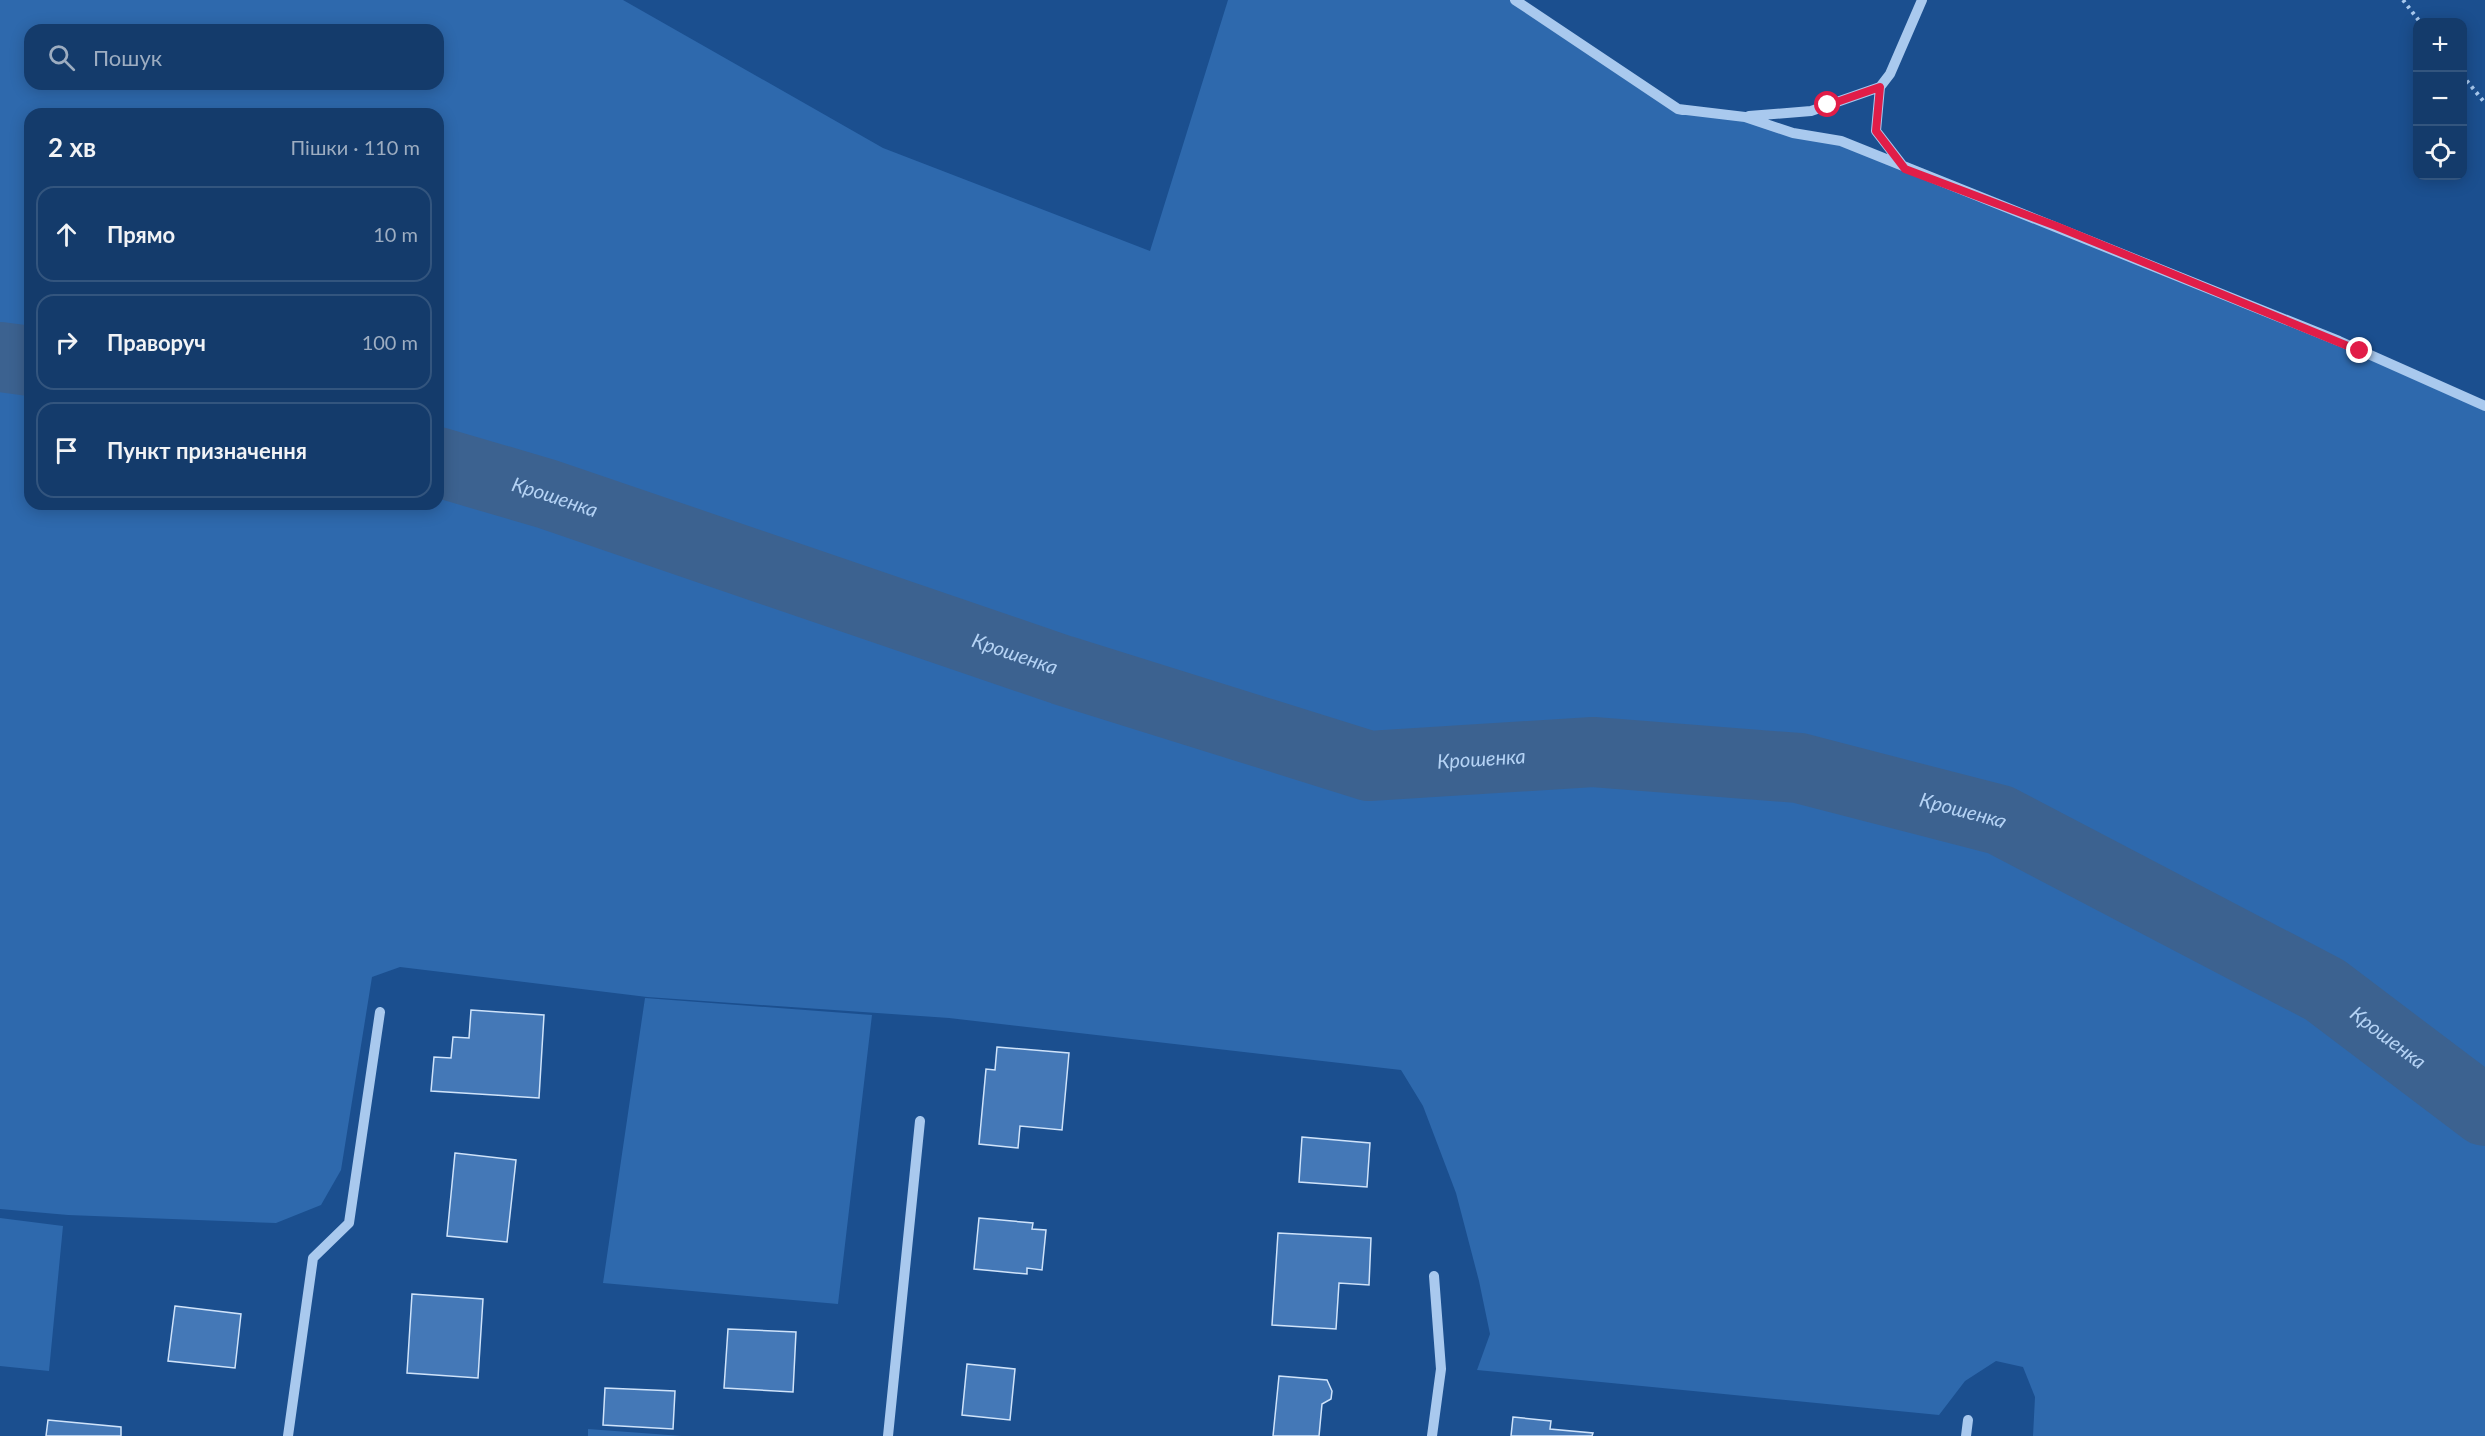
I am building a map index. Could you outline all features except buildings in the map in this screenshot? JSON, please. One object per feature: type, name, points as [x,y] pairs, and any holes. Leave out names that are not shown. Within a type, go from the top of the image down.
[{"type":"street","points":[[1515,0],[1678,109],[1745,117],[1792,133],[1841,141],[1905,169],[2056,226],[2338,341],[2485,406]]},
{"type":"street","points":[[1905,169],[1876,131],[1880,87],[1890,74],[1922,0]]},
{"type":"street","points":[[1745,117],[1811,111],[1880,87]]},
{"type":"street","points":[[288,1436],[313,1258],[349,1223],[380,1012]]},
{"type":"street","points":[[888,1436],[921,1120]]},
{"type":"street","points":[[1432,1436],[1441,1369],[1434,1276]]},
{"type":"street","points":[[1966,1436],[1968,1420]]},
{"type":"path","points":[[2403,0],[2417,18]]},
{"type":"path","points":[[2467,80],[2485,104]]},
{"type":"shaded area","points":[[0,0],[623,0],[883,148],[1150,251],[1228,0],[1515,0],[1678,109],[1745,117],[1841,141],[2485,406],[2485,1436],[2033,1436],[2035,1397],[2023,1367],[1996,1361],[1965,1381],[1939,1415],[1477,1370],[1490,1334],[1479,1281],[1456,1193],[1423,1106],[1401,1070],[949,1018],[647,997],[400,967],[372,977],[341,1170],[321,1205],[276,1223],[68,1215],[0,1209]]},
{"type":"shaded area","points":[[645,998],[872,1015],[838,1304],[603,1283]]},
{"type":"shaded area","points":[[0,1218],[63,1226],[49,1371],[0,1366]]},
{"type":"shaded area","points":[[588,1429],[682,1436],[588,1436]]},
{"type":"waterway","name":"Крошенка","points":[[0,357],[24,360]]},
{"type":"waterway","name":"Крошенка","points":[[444,464],[547,494],[1062,670],[1369,766],[1593,752],[1799,768],[2000,820],[2325,990],[2485,1111]]},
{"type":"route","points":[[1828,105],[1880,87],[1876,131],[1905,169],[2056,226],[2360,351]]}]
